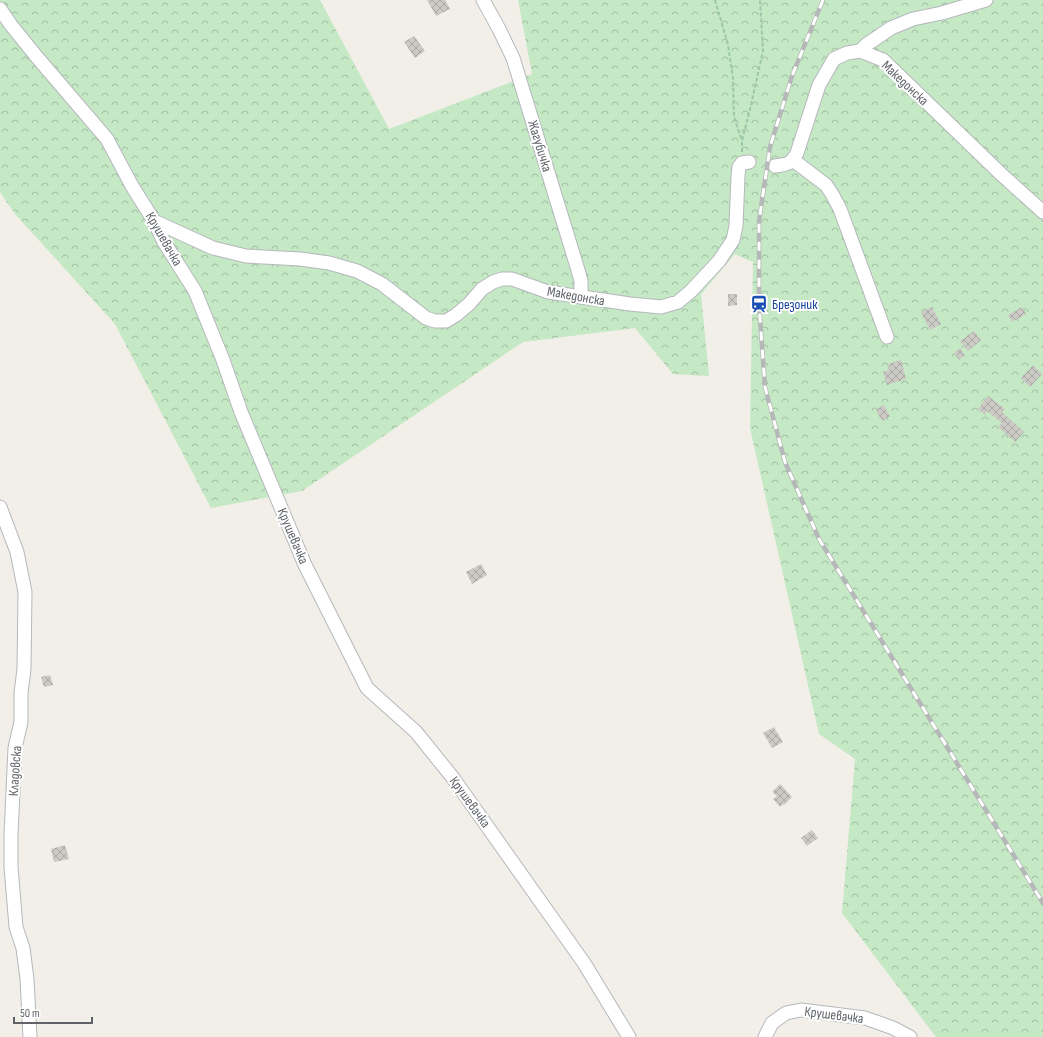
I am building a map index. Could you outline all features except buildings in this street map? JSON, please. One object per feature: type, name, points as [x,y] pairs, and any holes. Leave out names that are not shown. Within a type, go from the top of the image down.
[{"type":"street","name":"Жагубичка","points":[[483,0],[500,29],[513,58],[581,280],[581,297]]},
{"type":"street","points":[[775,166],[789,164],[797,153],[819,86],[834,59],[847,53],[860,51],[866,45],[891,28],[913,19],[942,13],[986,0]]},
{"type":"street","name":"Крушевачка","points":[[0,9],[36,56],[108,139],[132,186],[194,291],[223,360],[241,412],[305,565],[367,688],[416,732],[453,778],[584,963],[629,1037]]},
{"type":"street","name":"Македонска","points":[[860,51],[883,60],[1001,174],[1043,212]]},
{"type":"street","points":[[793,160],[826,185],[832,194],[842,216],[887,337]]},
{"type":"street","name":"Македонска","points":[[154,221],[213,248],[246,256],[300,259],[329,263],[357,271],[382,284],[426,318],[435,321],[446,321],[456,315],[482,289],[493,282],[502,279],[512,279],[548,292],[661,307],[678,302],[691,291],[719,261],[733,240],[736,226],[738,176],[740,166],[746,162]]},
{"type":"street","name":"Кладовска","points":[[0,507],[17,552],[25,592],[24,669],[21,693],[21,722],[15,748],[11,867],[16,927],[22,948],[27,979],[30,1037]]},
{"type":"street","name":"Крушевачка","points":[[765,1037],[772,1023],[786,1013],[801,1010],[865,1018],[893,1028],[910,1037]]},
{"type":"path","points":[[715,0],[728,45],[734,78],[734,117],[742,141],[746,162]]},
{"type":"path","points":[[742,141],[752,105],[763,51],[760,0]]},
{"type":"green space","points":[[0,0],[320,0],[389,129],[532,74],[518,0],[1043,0],[1043,1037],[936,1037],[842,913],[855,759],[819,734],[750,428],[753,262],[735,254],[701,294],[709,376],[673,374],[635,328],[523,342],[302,491],[211,508],[115,324],[15,214],[0,192]]},
{"type":"railway","points":[[823,0],[792,76],[770,147],[759,221],[759,304],[765,387],[785,462],[819,539],[1043,903]]},
{"type":"place","name":"Брезоник","points":[[759,304]]}]
